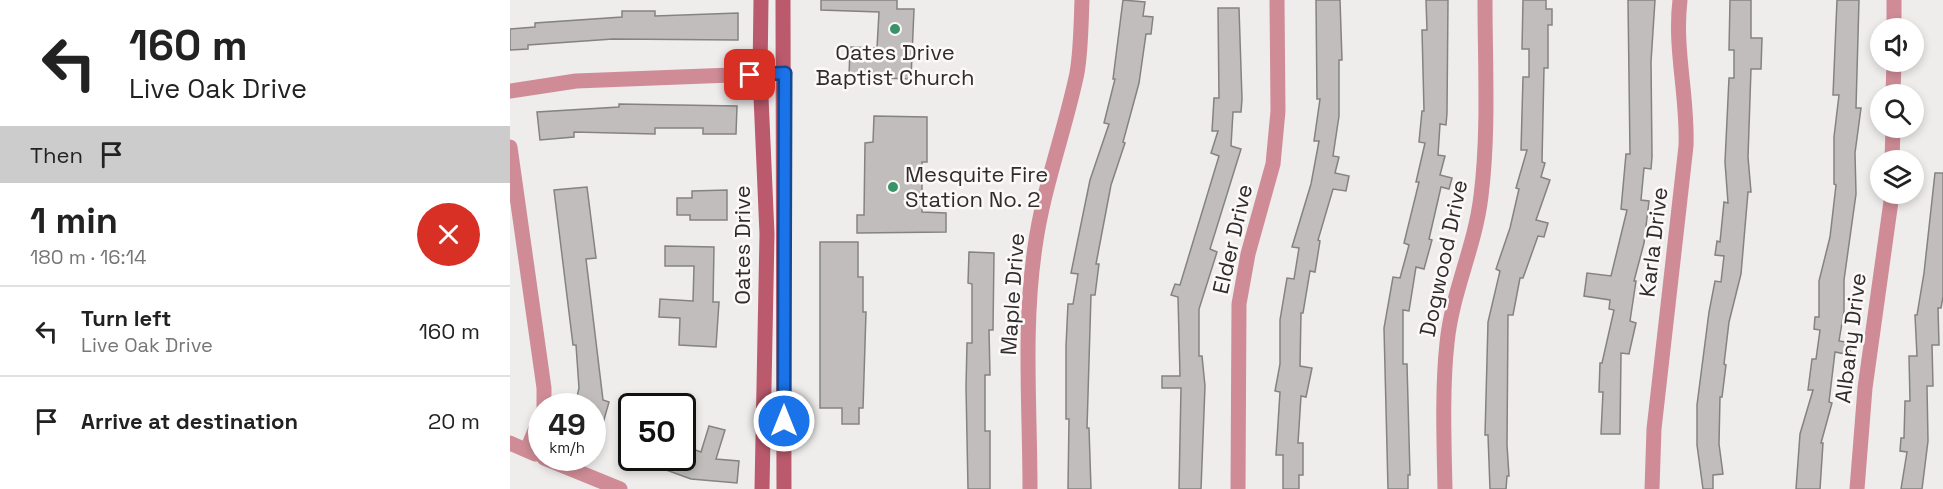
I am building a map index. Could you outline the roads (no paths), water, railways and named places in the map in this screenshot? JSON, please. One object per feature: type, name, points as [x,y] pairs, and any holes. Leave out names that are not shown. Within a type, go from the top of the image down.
[{"type":"main road","name":"Oates Drive","points":[[761,0],[760,74],[767,234],[762,489]]},
{"type":"main road","name":"Oates Drive","points":[[783,0],[785,73],[784,489]]},
{"type":"street","name":"Maple Drive","points":[[1030,489],[1027,334],[1030,288],[1045,197],[1077,72],[1082,0]]},
{"type":"street","name":"Elder Drive","points":[[1238,489],[1239,304],[1248,254],[1273,164],[1278,111],[1277,0]]},
{"type":"street","name":"Dogwood Drive","points":[[1445,489],[1446,344],[1457,288],[1473,242],[1481,197],[1485,148],[1485,0]]},
{"type":"street","name":"Karla Drive","points":[[1652,489],[1654,429],[1686,146],[1687,113],[1679,61],[1680,0]]},
{"type":"street","points":[[1894,0],[1894,18]]},
{"type":"street","points":[[510,92],[576,81],[785,73]]},
{"type":"street","points":[[510,147],[544,393]]},
{"type":"street","name":"Albany Drive","points":[[1857,489],[1865,388],[1891,204]]},
{"type":"street","points":[[510,443],[527,450]]},
{"type":"street","points":[[577,471],[620,489]]},
{"type":"place","name":"Oates Drive Baptist Church","points":[[895,29]]},
{"type":"place","name":"Mesquite Fire Station No. 2","points":[[893,187]]}]
